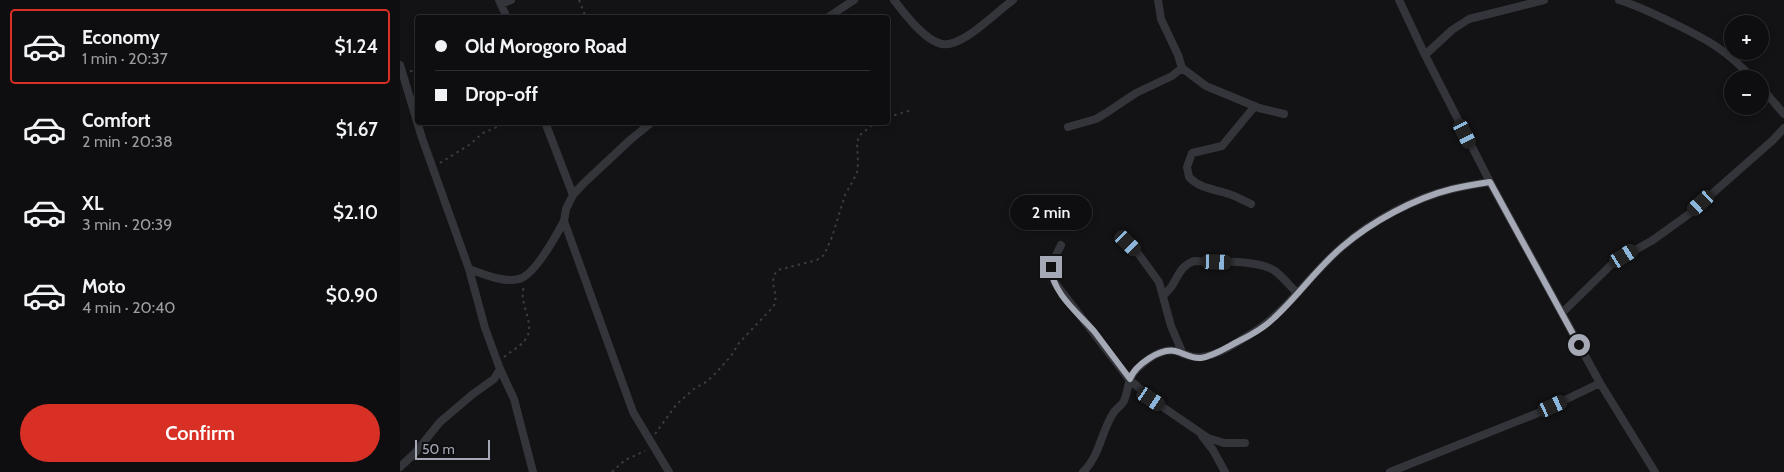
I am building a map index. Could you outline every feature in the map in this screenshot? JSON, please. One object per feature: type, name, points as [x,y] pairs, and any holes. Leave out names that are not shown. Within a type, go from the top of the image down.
[{"type":"street","points":[[506,15],[500,2],[511,0]]},
{"type":"street","points":[[832,15],[854,0]]},
{"type":"street","points":[[894,0],[921,31],[942,44],[955,43],[968,35],[1012,0]]},
{"type":"street","points":[[1158,0],[1161,18],[1182,68],[1206,86],[1255,106],[1284,114]]},
{"type":"street","points":[[1399,0],[1490,182],[1600,384],[1655,472]]},
{"type":"street","points":[[1425,55],[1452,30],[1469,19],[1544,0]]},
{"type":"street","points":[[1618,0],[1642,8],[1701,36],[1719,47],[1745,70]]},
{"type":"street","points":[[400,67],[415,112]]},
{"type":"street","points":[[1068,127],[1101,116],[1136,93],[1172,76],[1182,68]]},
{"type":"street","points":[[1769,96],[1784,114]]},
{"type":"street","points":[[1251,204],[1232,194],[1199,185],[1189,177],[1187,167],[1192,153],[1222,146],[1255,106]]},
{"type":"street","points":[[419,125],[469,269],[485,328],[514,400],[533,472]]},
{"type":"street","points":[[546,125],[572,195]]},
{"type":"street","points":[[469,269],[492,277],[512,280],[520,279],[528,274],[554,239],[564,221],[566,209],[572,195],[648,125]]},
{"type":"street","points":[[1562,313],[1614,262],[1653,240],[1689,214],[1773,140],[1784,128]]},
{"type":"street","points":[[1082,472],[1094,458],[1114,412],[1124,400],[1131,375],[1152,356],[1162,351],[1176,351],[1199,358],[1221,351],[1272,320],[1342,247],[1373,224],[1412,204],[1450,190],[1490,182]]},
{"type":"street","points":[[564,221],[633,412],[669,472]]},
{"type":"street","points":[[1120,235],[1138,252],[1159,282],[1171,326],[1183,354]]},
{"type":"street","points":[[1061,245],[1051,267],[1055,283],[1130,379],[1151,399],[1199,433],[1217,442],[1245,443]]},
{"type":"street","points":[[1163,296],[1172,286],[1185,265],[1194,261],[1265,266],[1274,270],[1297,293]]},
{"type":"street","points":[[400,467],[415,453],[440,422],[494,379],[500,369]]},
{"type":"street","points":[[1390,472],[1538,413],[1600,384]]},
{"type":"street","points":[[1199,433],[1213,450],[1225,472]]},
{"type":"path","points":[[579,0],[585,15]]},
{"type":"path","points":[[890,116],[912,110]]},
{"type":"path","points":[[433,167],[455,154],[483,133],[501,125]]},
{"type":"path","points":[[612,472],[625,460],[643,453],[676,405],[695,388],[713,376],[731,356],[738,343],[773,307],[776,302],[773,283],[774,274],[778,270],[817,260],[824,255],[832,237],[845,195],[857,173],[857,142],[860,135],[872,125]]},
{"type":"path","points":[[500,369],[504,358],[511,350],[524,341],[528,335],[527,314],[522,298],[528,274]]},
{"type":"route","points":[[1051,267],[1055,283],[1068,302],[1095,332],[1130,379],[1131,375],[1152,356],[1162,351],[1176,351],[1199,358],[1221,351],[1249,335],[1272,320],[1342,247],[1373,224],[1412,204],[1450,190],[1490,182],[1579,345]]}]
